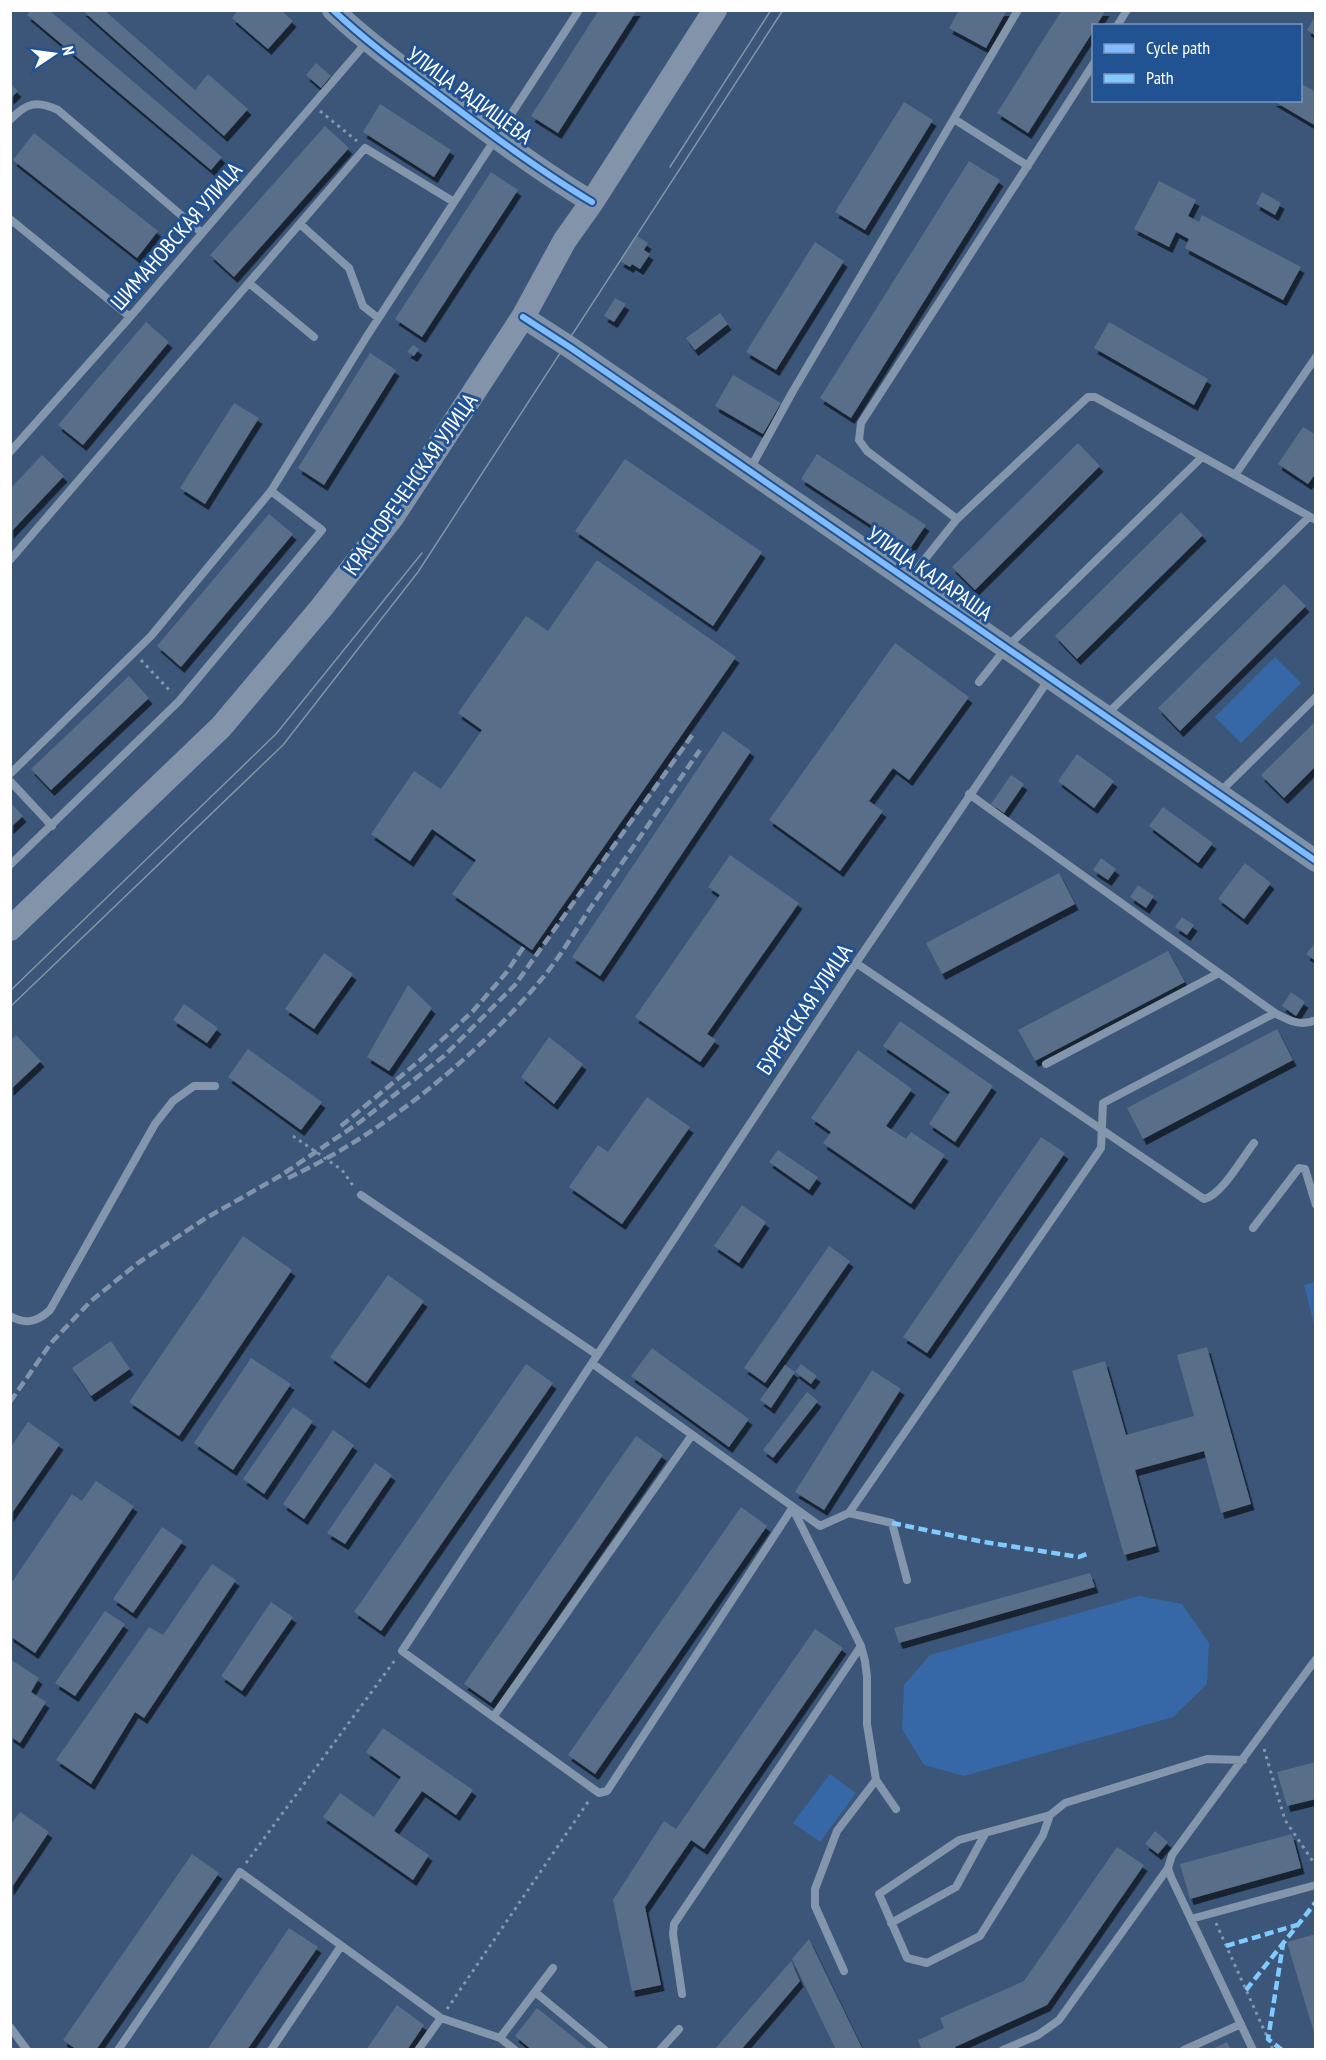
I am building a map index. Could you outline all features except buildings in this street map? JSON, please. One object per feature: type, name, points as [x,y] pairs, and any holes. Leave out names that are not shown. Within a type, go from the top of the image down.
[{"type":"main road","name":"КРАСНОРЕЧЕНСКАЯ УЛИЦА","points":[[10,929],[221,727],[270,670],[393,516],[523,317],[564,240],[592,202],[715,10]]},
{"type":"street","name":"УЛИЦА РАДИЩЕВА","points":[[333,10],[367,42],[495,138],[592,202]]},
{"type":"street","name":"УЛИЦА КАЛАРАША","points":[[523,317],[1316,861]]},
{"type":"lane","points":[[10,774],[151,636],[271,491],[378,318],[579,10]]},
{"type":"lane","points":[[749,471],[793,391],[1018,10]]},
{"type":"lane","points":[[1118,24],[1127,10]]},
{"type":"lane","name":"ШИМАНОВСКАЯ УЛИЦА","points":[[10,452],[130,317],[367,42]]},
{"type":"lane","points":[[957,519],[867,451],[859,440],[861,423],[1092,66]]},
{"type":"lane","points":[[10,120],[21,109],[29,105],[40,104],[58,110],[202,233]]},
{"type":"lane","points":[[954,119],[1028,166]]},
{"type":"lane","points":[[10,560],[365,148],[454,202]]},
{"type":"lane","points":[[10,219],[130,317]]},
{"type":"lane","points":[[300,224],[349,268],[363,306],[378,318]]},
{"type":"lane","points":[[249,283],[314,337]]},
{"type":"lane","points":[[1235,475],[1316,357]]},
{"type":"lane","points":[[908,580],[957,519],[1089,397],[1095,397],[1312,519],[1105,716]]},
{"type":"lane","points":[[980,682],[1006,648],[1202,457]]},
{"type":"lane","points":[[10,865],[179,701],[322,530],[271,491]]},
{"type":"lane","name":"БУРЕЙСКАЯ УЛИЦА","points":[[402,1651],[593,1364],[596,1354],[1049,677]]},
{"type":"lane","points":[[1218,794],[1316,697]]},
{"type":"lane","points":[[10,781],[52,826]]},
{"type":"lane","points":[[969,794],[1275,1013],[1292,1022],[1303,1023],[1316,1020]]},
{"type":"lane","points":[[856,963],[1204,1199],[1212,1198],[1254,1143]]},
{"type":"lane","points":[[1046,1064],[1219,973]]},
{"type":"lane","points":[[593,1364],[820,1526],[849,1513],[1101,1148],[1104,1103],[1275,1013]]},
{"type":"lane","points":[[10,1316],[27,1323],[37,1320],[50,1310],[155,1124],[173,1101],[194,1086],[215,1086]]},
{"type":"lane","points":[[1253,1228],[1299,1168],[1305,1169],[1316,1205]]},
{"type":"lane","points":[[361,1195],[596,1354]]},
{"type":"lane","points":[[494,1716],[692,1435]]},
{"type":"lane","points":[[793,1508],[861,1646],[866,1661],[867,1724],[876,1779],[896,1809]]},
{"type":"lane","points":[[402,1651],[596,1790],[604,1793],[793,1508]]},
{"type":"lane","points":[[849,1513],[892,1523],[907,1580]]},
{"type":"lane","points":[[682,1994],[673,1934],[674,1924],[861,1646]]},
{"type":"lane","points":[[1003,2049],[1038,2035],[1059,2020],[1168,1868],[1172,1854],[1316,1659]]},
{"type":"lane","points":[[1050,1815],[1043,1835],[980,1936],[927,1963],[907,1958],[879,1894],[959,1840],[1050,1815],[1065,1803],[1207,1759],[1243,1760]]},
{"type":"lane","points":[[844,1971],[815,1906],[814,1898],[819,1877],[837,1831],[876,1779]]},
{"type":"lane","points":[[891,1923],[956,1887],[985,1834]]},
{"type":"lane","points":[[1168,1868],[1253,2049]]},
{"type":"lane","points":[[118,2049],[240,1872],[441,2018],[500,2038],[514,2049]]},
{"type":"lane","points":[[1191,1919],[1316,1885]]},
{"type":"lane","points":[[271,2049],[341,1946]]},
{"type":"lane","points":[[500,2038],[553,1968]]},
{"type":"lane","points":[[535,1992],[605,2049]]},
{"type":"lane","points":[[418,2049],[441,2018]]},
{"type":"lane","points":[[1184,2049],[1241,2024]]},
{"type":"lane","points":[[10,2027],[27,2049]]},
{"type":"lane","points":[[664,2048],[679,2028]]},
{"type":"path","points":[[313,105],[365,148]]},
{"type":"path","points":[[134,652],[179,701]]},
{"type":"path","points":[[293,1136],[342,1170],[361,1195]]},
{"type":"path","points":[[240,1872],[402,1651]]},
{"type":"path","points":[[1260,1736],[1286,1820],[1316,1866]]},
{"type":"path","points":[[441,2018],[596,1790]]},
{"type":"path","points":[[1211,1913],[1273,2049]]},
{"type":"shaded area","points":[[1275,657],[1301,683],[1241,743],[1215,717]]},
{"type":"shaded area","points":[[1316,1282],[1315,1328],[1304,1285]]},
{"type":"shaded area","points":[[1139,1596],[1182,1604],[1209,1643],[1207,1684],[1173,1717],[964,1776],[924,1765],[902,1729],[904,1685],[930,1655]]},
{"type":"shaded area","points":[[830,1774],[856,1793],[820,1842],[793,1823]]},
{"type":"tram line","points":[[670,167],[771,10]]},
{"type":"tram line","points":[[10,1007],[283,745],[418,572],[783,10]]},
{"type":"tram line","points":[[10,991],[276,734],[422,553]]},
{"type":"railway","points":[[10,1402],[51,1343],[91,1301],[138,1263],[206,1218],[280,1176],[360,1122],[444,1056],[515,985],[693,734]]},
{"type":"railway","points":[[288,1178],[357,1140],[424,1093],[486,1039],[514,1010],[554,964],[700,750]]},
{"type":"railway","points":[[341,1126],[418,1062],[473,1011],[506,973],[525,945]]},
{"type":"marked path","points":[[892,1523],[984,1542],[1079,1557],[1089,1553]]},
{"type":"marked path","points":[[1246,1990],[1316,1902]]},
{"type":"marked path","points":[[1226,1946],[1297,1925]]},
{"type":"marked path","points":[[1282,2050],[1268,2039],[1283,1944]]},
{"type":"cycle path","points":[[333,10],[391,59],[486,130],[538,168],[592,202]]},
{"type":"cycle path","points":[[523,317],[1316,861]]}]
